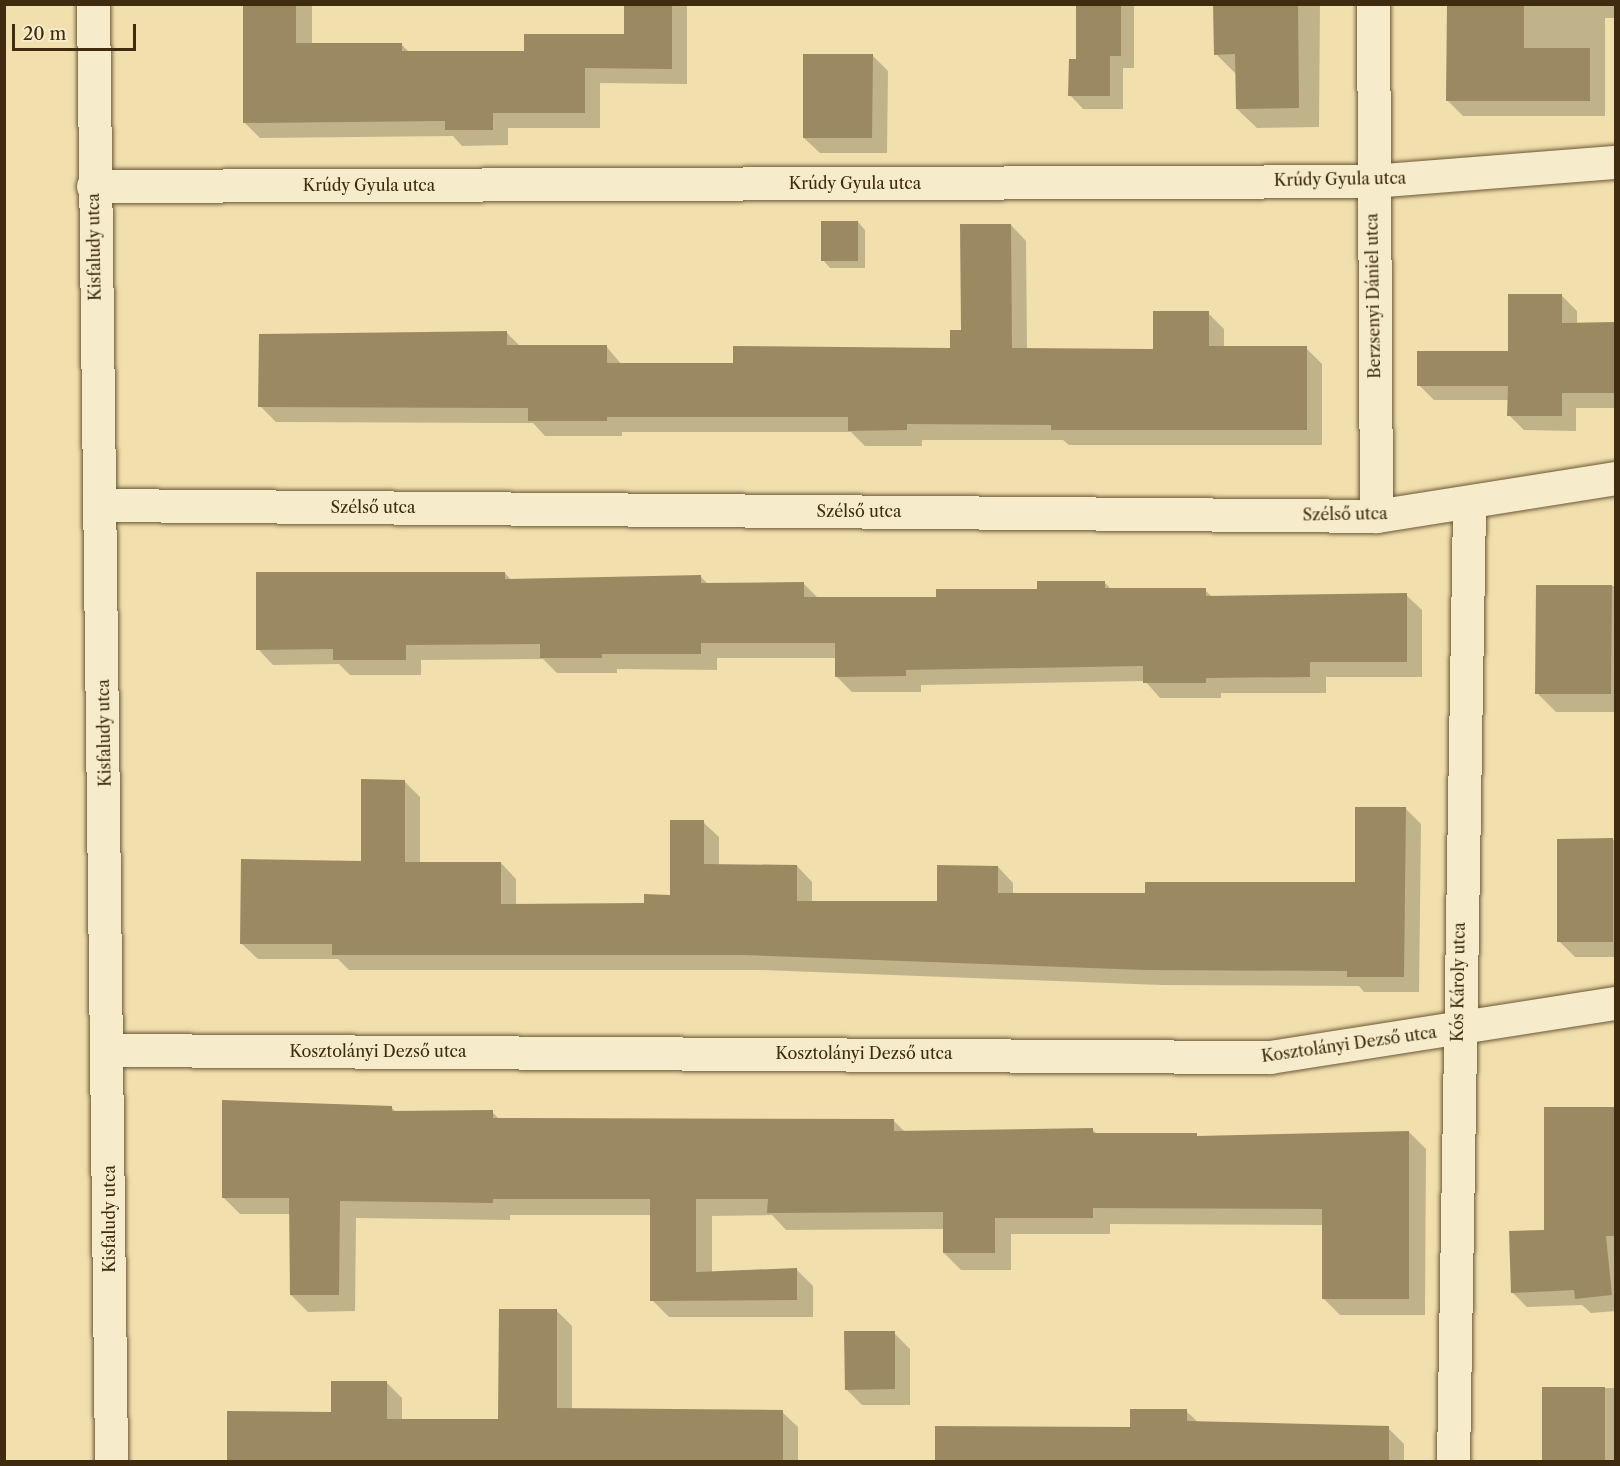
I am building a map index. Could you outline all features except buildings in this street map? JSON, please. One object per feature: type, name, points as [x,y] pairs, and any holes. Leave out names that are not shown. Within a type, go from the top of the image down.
[{"type":"street","name":"Kisfaludy utca","points":[[93,4],[93,186],[108,1050],[111,1461]]},
{"type":"street","name":"Berzsenyi Dániel utca","points":[[1373,4],[1372,181],[1376,516]]},
{"type":"street","name":"Krúdy Gyula utca","points":[[93,186],[1372,181],[1616,162]]},
{"type":"street","name":"Szélső utca","points":[[100,505],[1376,516],[1616,478]]},
{"type":"street","name":"Kós Károly utca","points":[[1453,1461],[1457,1028],[1469,503]]},
{"type":"street","name":"Kosztolányi Dezső utca","points":[[108,1050],[1270,1057],[1616,1003]]}]
